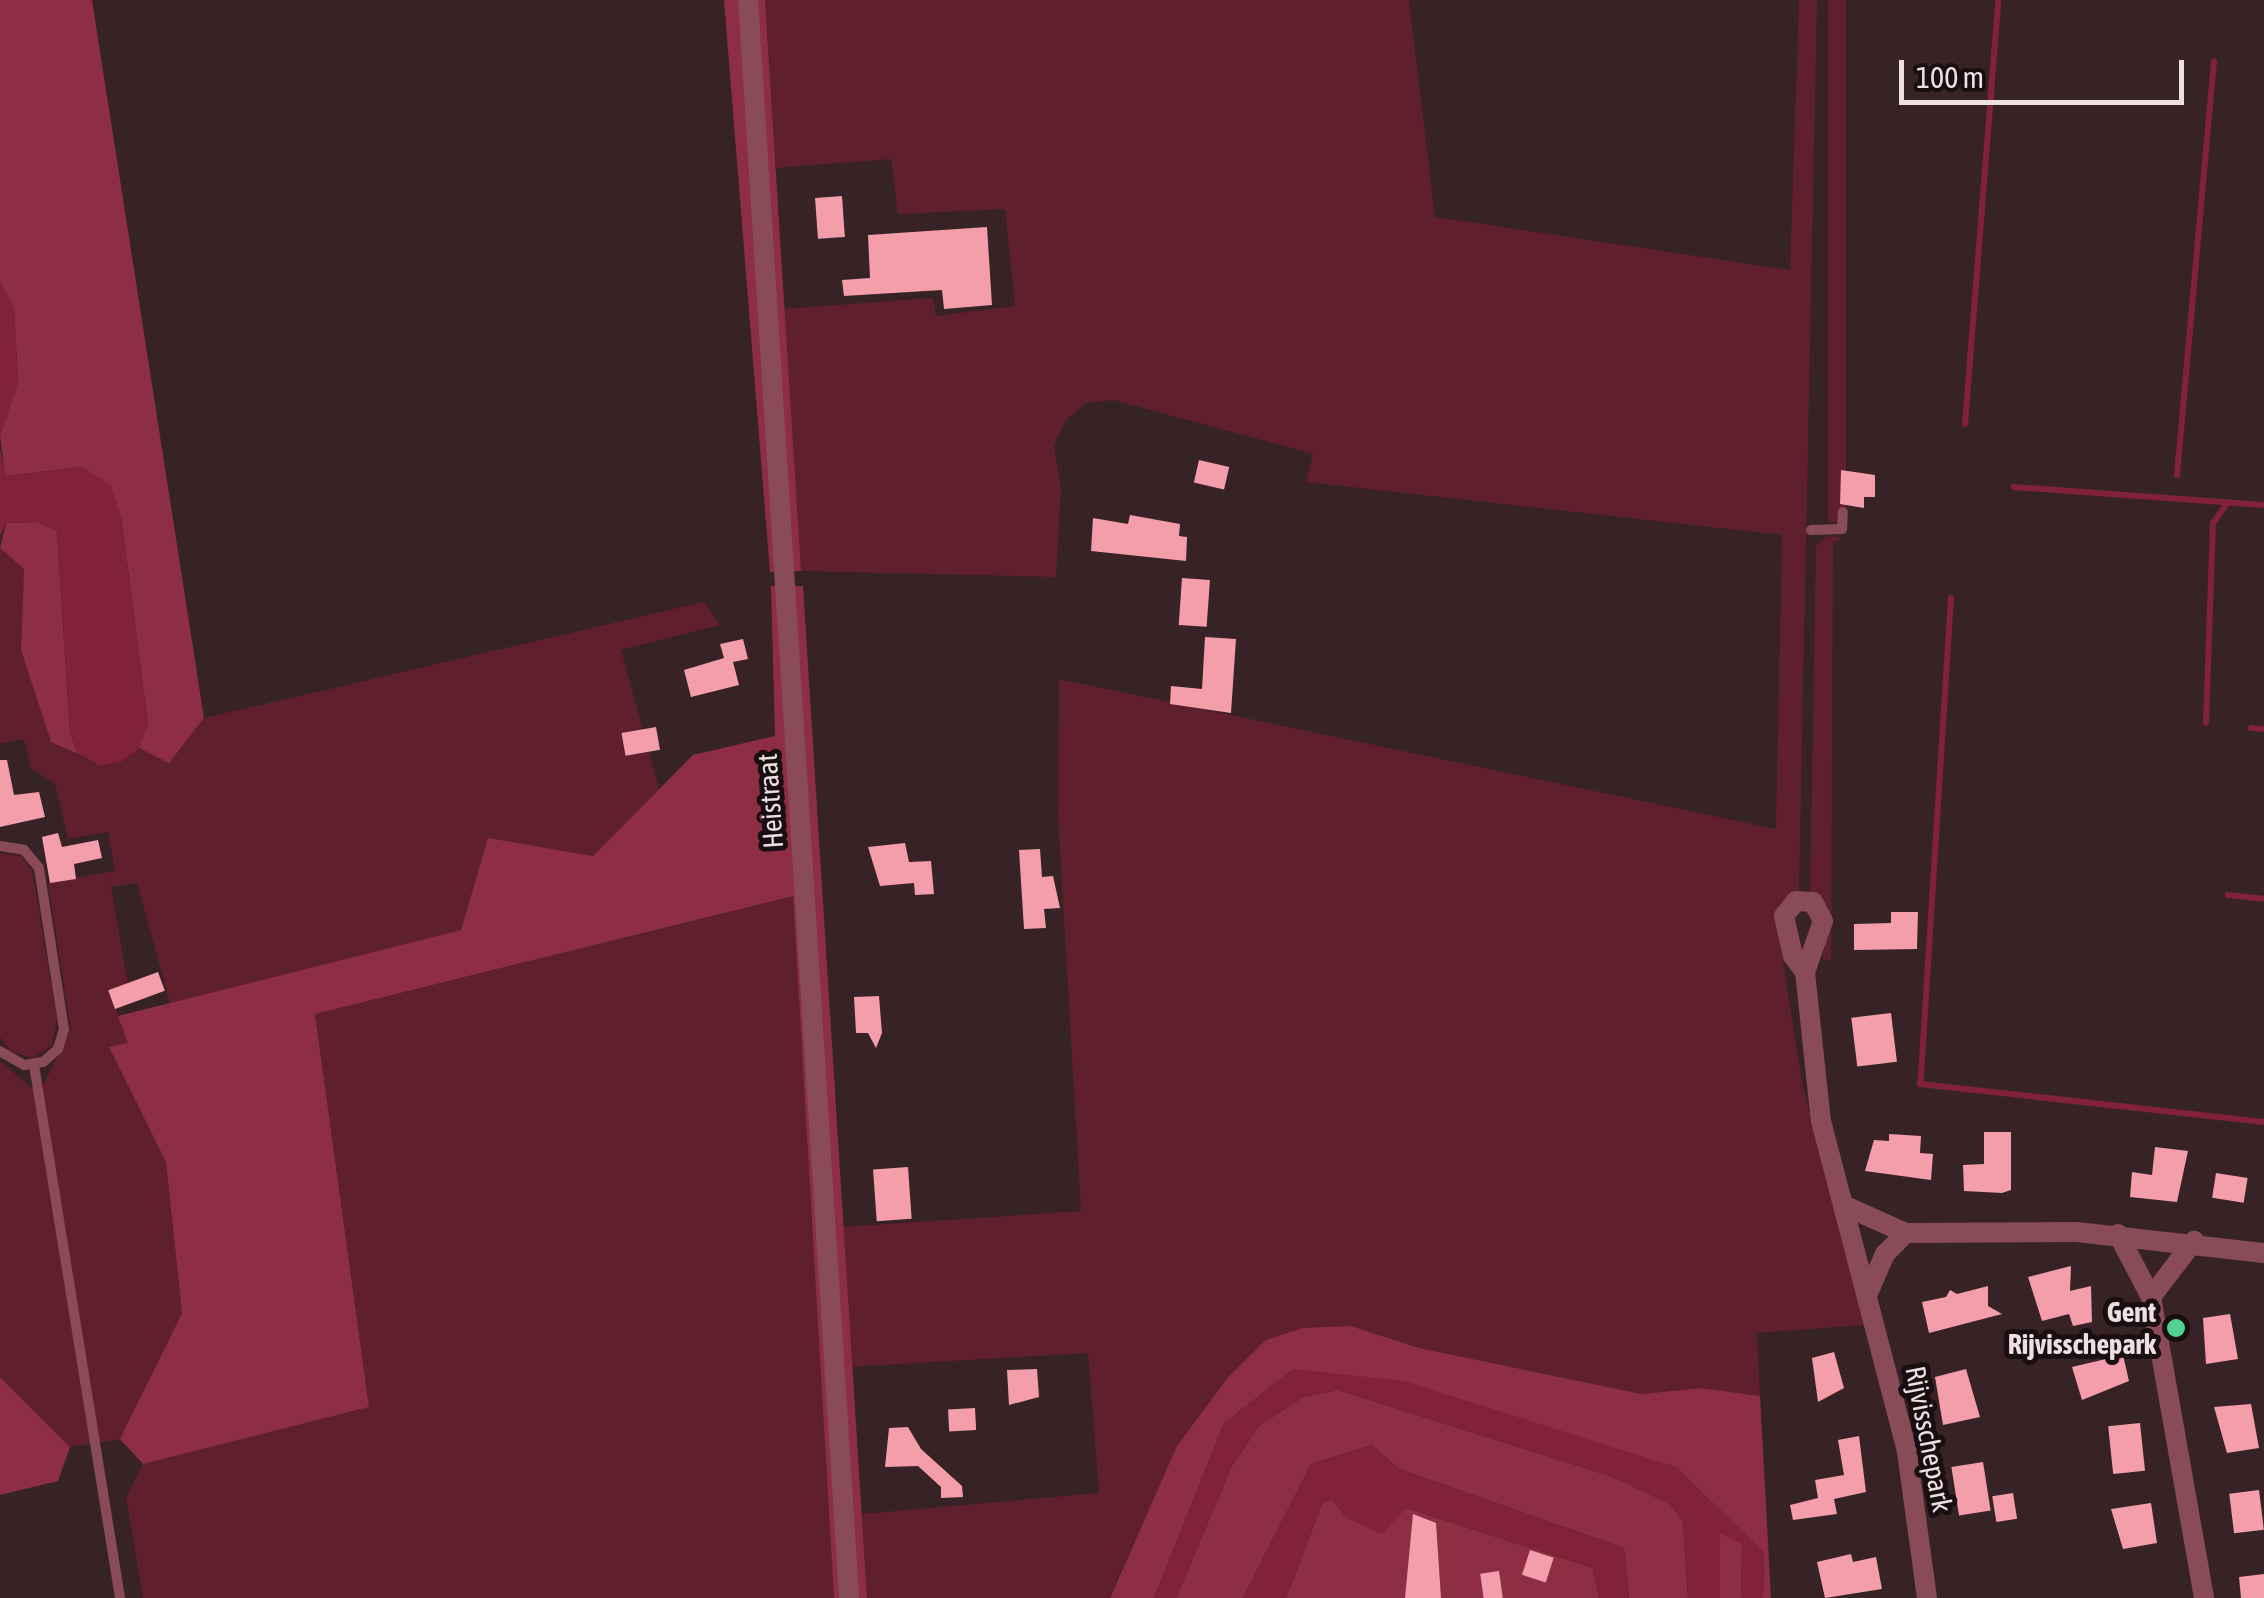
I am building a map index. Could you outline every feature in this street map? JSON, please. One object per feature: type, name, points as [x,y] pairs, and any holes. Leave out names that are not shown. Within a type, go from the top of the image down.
[{"type":"street","name":"Heistraat","points":[[748,0],[849,1598]]},
{"type":"street","name":"Rijvisschepark","points":[[1806,972],[1821,1121],[1906,1452],[1926,1598]]},
{"type":"street","points":[[1842,1205],[1906,1233],[2118,1234],[2194,1241],[2264,1254]]},
{"type":"street","points":[[1868,1293],[1885,1254],[1906,1233]]},
{"type":"street","points":[[2118,1234],[2151,1296],[2204,1598]]},
{"type":"street","points":[[2151,1296],[2194,1241]]},
{"type":"lane","points":[[1811,530],[1842,530],[1843,512]]},
{"type":"lane","points":[[0,846],[24,850],[36,861],[64,1018],[58,1049],[34,1065],[15,1063],[0,1051]]},
{"type":"lane","points":[[34,1065],[120,1598]]},
{"type":"shaded area","points":[[0,0],[92,0],[204,718],[169,763],[139,748],[148,723],[121,517],[82,467],[5,476],[0,435],[18,382],[14,308],[0,282]]},
{"type":"shaded area","points":[[724,0],[765,0],[801,571],[770,572]]},
{"type":"shaded area","points":[[765,0],[1409,0],[1435,217],[1790,270],[1799,0],[1817,0],[1799,890],[1787,896],[1780,942],[1802,1083],[1865,1325],[1757,1333],[1760,1396],[1701,1388],[1643,1394],[1419,1348],[1351,1326],[1229,1376],[1178,1446],[1109,1598],[867,1598],[862,1514],[1099,1493],[1088,1353],[848,1367],[840,1227],[1081,1211],[1058,816],[1059,679],[1776,829],[1782,535],[1306,482],[1313,454],[1114,400],[1086,403],[1066,420],[1054,445],[1061,488],[1056,577],[801,571],[781,309],[933,298],[936,316],[1015,306],[1005,209],[898,214],[891,159],[776,168]]},
{"type":"shaded area","points":[[1828,0],[1846,0],[1846,522],[1828,522]]},
{"type":"shaded area","points":[[0,282],[14,308],[18,382],[0,435]]},
{"type":"shaded area","points":[[0,449],[6,476],[82,467],[111,485],[121,517],[148,723],[139,748],[122,761],[100,766],[78,754],[70,733],[57,531],[38,522],[6,523],[0,536]]},
{"type":"shaded area","points":[[38,522],[57,531],[70,733],[78,754],[51,742],[21,650],[24,569],[0,548],[6,523]]},
{"type":"shaded area","points":[[1827,536],[1844,538],[1833,543],[1831,961],[1823,959],[1828,907],[1810,891],[1816,546]]},
{"type":"shaded area","points":[[0,548],[24,569],[21,650],[51,742],[100,766],[139,748],[169,762],[204,718],[704,602],[720,625],[621,650],[659,789],[593,856],[488,839],[461,930],[170,1003],[137,883],[111,887],[128,984],[109,992],[129,1043],[109,1047],[166,1162],[182,1313],[120,1439],[70,1447],[0,1377],[0,1061],[39,1094],[71,1029],[48,883],[115,871],[108,832],[68,839],[55,784],[31,768],[24,739],[0,744]]},
{"type":"shaded area","points":[[771,586],[803,586],[867,1598],[834,1598],[793,896],[315,1014],[369,1407],[143,1464],[120,1439],[182,1313],[166,1162],[109,1047],[128,1043],[118,1016],[461,930],[488,838],[593,856],[693,755],[775,736]]},
{"type":"shaded area","points":[[0,853],[21,856],[32,870],[57,1019],[52,1045],[33,1058],[11,1052],[0,1037]]},
{"type":"shaded area","points":[[793,896],[834,1598],[143,1598],[126,1497],[143,1464],[369,1407],[315,1014]]},
{"type":"shaded area","points":[[1351,1326],[1419,1348],[1642,1394],[1701,1388],[1760,1396],[1771,1598],[1763,1598],[1764,1553],[1676,1467],[1294,1369],[1224,1423],[1154,1598],[1110,1598],[1177,1446],[1229,1376],[1266,1340],[1303,1328]]},
{"type":"shaded area","points":[[2106,1334],[2108,1346],[2071,1352],[2069,1340]]},
{"type":"shaded area","points":[[1294,1369],[1404,1381],[1676,1467],[1764,1553],[1763,1598],[1741,1598],[1742,1544],[1720,1533],[1720,1598],[1688,1598],[1683,1521],[1670,1504],[1613,1477],[1338,1390],[1303,1397],[1259,1426],[1232,1466],[1176,1598],[1154,1598],[1224,1423]]},
{"type":"shaded area","points":[[0,1377],[70,1447],[58,1481],[0,1495]]},
{"type":"shaded area","points":[[1338,1390],[1613,1477],[1670,1504],[1683,1521],[1688,1598],[1629,1598],[1624,1548],[1399,1469],[1372,1445],[1311,1464],[1243,1598],[1176,1598],[1232,1466],[1259,1426],[1303,1397]]},
{"type":"shaded area","points":[[1373,1445],[1399,1469],[1624,1548],[1629,1598],[1599,1598],[1593,1568],[1406,1508],[1382,1534],[1348,1519],[1331,1499],[1322,1504],[1286,1598],[1243,1598],[1311,1464]]},
{"type":"shaded area","points":[[1331,1499],[1348,1519],[1406,1508],[1593,1568],[1599,1598],[1286,1598],[1322,1504]]},
{"type":"shaded area","points":[[1719,1532],[1742,1543],[1741,1598],[1720,1598]]},
{"type":"building","points":[[842,196],[845,237],[818,239],[815,198]]},
{"type":"building","points":[[987,227],[992,305],[944,309],[942,290],[844,296],[842,280],[870,278],[868,235]]},
{"type":"building","points":[[1199,460],[1229,467],[1224,489],[1194,482]]},
{"type":"building","points":[[1841,470],[1875,475],[1875,497],[1864,497],[1864,508],[1840,504]]},
{"type":"building","points":[[1130,515],[1180,524],[1179,536],[1187,537],[1186,561],[1091,551],[1093,518],[1128,524]]},
{"type":"building","points":[[1182,578],[1210,580],[1207,627],[1179,625]]},
{"type":"building","points":[[1205,637],[1236,639],[1231,713],[1170,704],[1171,686],[1202,689]]},
{"type":"building","points":[[743,639],[748,659],[733,662],[739,685],[691,697],[684,670],[724,658],[720,644]]},
{"type":"building","points":[[656,727],[660,750],[626,756],[622,733]]},
{"type":"building","points":[[0,760],[7,760],[14,795],[39,792],[45,817],[0,827]]},
{"type":"building","points":[[58,833],[62,847],[98,840],[102,858],[74,864],[76,879],[50,883],[42,837]]},
{"type":"building","points":[[905,843],[909,862],[931,861],[934,894],[915,895],[914,883],[880,886],[868,847]]},
{"type":"building","points":[[1040,849],[1042,877],[1053,876],[1060,908],[1044,909],[1046,928],[1024,929],[1019,850]]},
{"type":"building","points":[[1891,912],[1918,912],[1917,949],[1854,950],[1854,924],[1891,923]]},
{"type":"building","points":[[158,972],[165,991],[115,1009],[108,990]]},
{"type":"building","points":[[879,996],[882,1033],[876,1048],[868,1033],[856,1033],[854,997]]},
{"type":"building","points":[[1891,1013],[1897,1062],[1857,1067],[1851,1018]]},
{"type":"building","points":[[1984,1132],[2011,1132],[2011,1190],[1964,1191],[1963,1165],[1984,1164]]},
{"type":"building","points":[[1889,1134],[1921,1136],[1920,1153],[1933,1154],[1931,1180],[1865,1171],[1874,1140],[1889,1141]]},
{"type":"building","points":[[2155,1147],[2188,1151],[2177,1202],[2130,1197],[2132,1172],[2152,1175]]},
{"type":"building","points":[[908,1167],[912,1219],[877,1221],[873,1169]]},
{"type":"building","points":[[2216,1173],[2248,1178],[2244,1203],[2212,1198]]},
{"type":"building","points":[[2071,1266],[2070,1291],[2091,1286],[2092,1322],[2073,1326],[2069,1314],[2042,1321],[2028,1277]]},
{"type":"building","points":[[1988,1286],[1988,1306],[2002,1314],[1929,1333],[1922,1302],[1946,1297],[1950,1290],[1957,1294]]},
{"type":"building","points":[[2230,1314],[2238,1359],[2206,1364],[2203,1318]]},
{"type":"building","points":[[1834,1352],[1844,1388],[1818,1402],[1812,1358]]},
{"type":"building","points":[[2123,1355],[2129,1381],[2082,1400],[2072,1367]]},
{"type":"building","points":[[1037,1369],[1039,1397],[1009,1405],[1007,1370]]},
{"type":"building","points":[[1966,1369],[1980,1417],[1943,1425],[1935,1377]]},
{"type":"building","points":[[2251,1404],[2259,1448],[2227,1453],[2214,1407]]},
{"type":"building","points":[[975,1408],[976,1430],[949,1431],[948,1409]]},
{"type":"building","points":[[2140,1423],[2145,1471],[2113,1474],[2108,1426]]},
{"type":"building","points":[[908,1427],[921,1449],[962,1486],[963,1497],[941,1498],[941,1487],[918,1466],[885,1467],[889,1428]]},
{"type":"building","points":[[1859,1436],[1866,1492],[1834,1499],[1837,1514],[1793,1520],[1790,1505],[1818,1498],[1815,1480],[1844,1475],[1838,1440]]},
{"type":"building","points":[[1983,1462],[1991,1510],[1959,1515],[1951,1467]]},
{"type":"building","points":[[2259,1490],[2264,1530],[2234,1533],[2229,1494]]},
{"type":"building","points":[[2013,1493],[2017,1519],[1996,1522],[1992,1496]]},
{"type":"building","points":[[2151,1503],[2157,1543],[2123,1549],[2111,1509]]},
{"type":"building","points":[[1413,1514],[1436,1523],[1441,1598],[1405,1598]]},
{"type":"building","points":[[1530,1550],[1554,1558],[1546,1582],[1522,1575]]},
{"type":"building","points":[[1851,1554],[1853,1562],[1876,1557],[1882,1589],[1825,1598],[1817,1562]]},
{"type":"building","points":[[1499,1571],[1503,1598],[1484,1598],[1480,1574]]},
{"type":"building","points":[[2264,1574],[2264,1598],[2241,1598],[2239,1577]]},
{"type":"waterway","points":[[1965,424],[1998,0]]},
{"type":"waterway","points":[[2177,475],[2214,62]]},
{"type":"waterway","points":[[2014,487],[2264,505]]},
{"type":"waterway","points":[[2206,723],[2213,523],[2227,504]]},
{"type":"waterway","points":[[1951,598],[1920,1084],[2264,1122]]},
{"type":"waterway","points":[[2251,728],[2264,729]]},
{"type":"waterway","points":[[2228,895],[2264,899]]},
{"type":"place","name":"Gent Rijvisschepark","points":[[2176,1328]]}]
